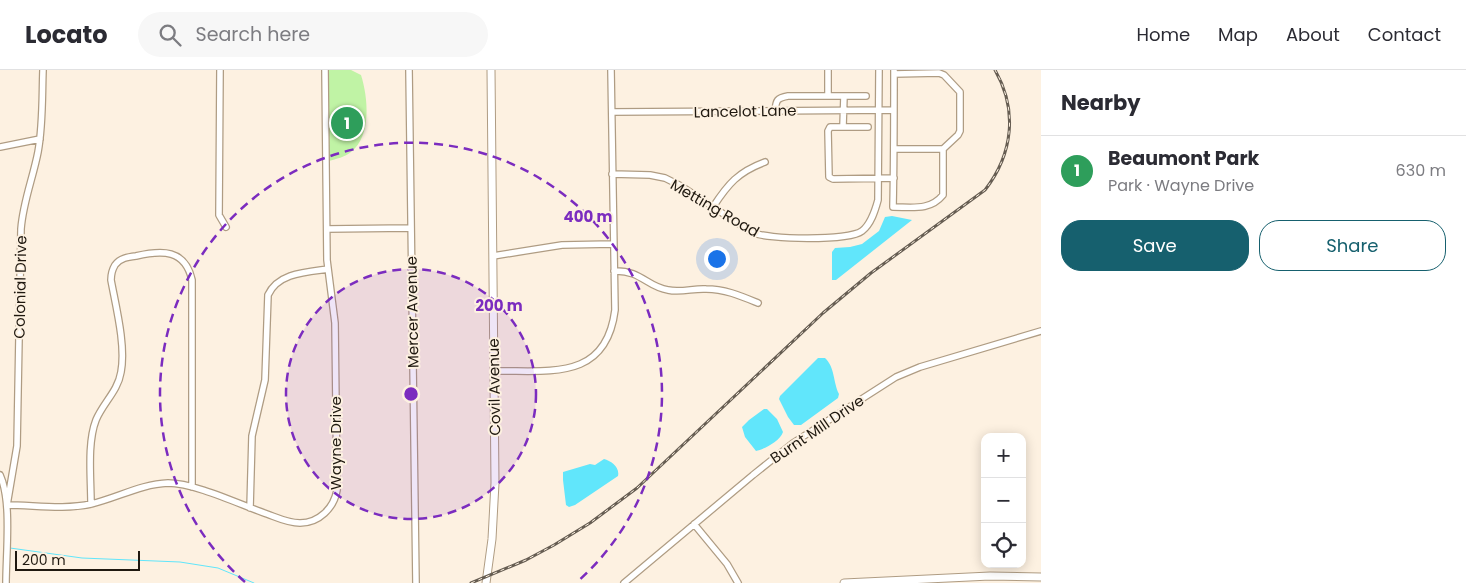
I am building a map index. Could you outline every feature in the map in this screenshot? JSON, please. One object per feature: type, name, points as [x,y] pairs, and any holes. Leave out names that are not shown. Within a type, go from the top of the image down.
[{"type":"main road","name":"Covil Avenue","points":[[486,583],[495,507],[490,70]]},
{"type":"main road","points":[[844,583],[990,576],[1041,577]]},
{"type":"street","name":"Colonial Drive","points":[[7,504],[17,446],[22,218],[36,164],[40,139],[43,70]]},
{"type":"street","points":[[220,70],[219,215],[226,227]]},
{"type":"street","name":"Wayne Drive","points":[[7,504],[72,506],[91,504],[160,484],[173,484],[192,487],[288,521],[305,522],[319,517],[326,512],[336,493],[335,323],[328,268],[324,70]]},
{"type":"street","name":"Mercer Avenue","points":[[409,70],[416,583]]},
{"type":"street","points":[[494,371],[564,369],[582,364],[592,359],[610,336],[615,310],[611,70]]},
{"type":"street","points":[[828,70],[828,96]]},
{"type":"street","name":"Metting Road","points":[[612,174],[659,176],[677,184],[751,232],[764,237],[850,236],[862,231],[869,223],[876,210],[878,200],[879,70]]},
{"type":"street","points":[[894,149],[943,149],[960,131],[960,92],[944,75],[938,73],[894,72],[894,149],[894,178],[894,207],[929,207],[941,198],[943,149]]},
{"type":"street","points":[[844,96],[844,126]]},
{"type":"street","points":[[775,111],[776,101],[781,97],[866,96]]},
{"type":"street","name":"Lancelot Lane","points":[[612,112],[894,110]]},
{"type":"street","points":[[868,126],[830,127],[828,131],[829,177],[833,179],[894,178]]},
{"type":"street","points":[[0,147],[40,139]]},
{"type":"street","points":[[713,207],[733,180],[749,169],[765,162]]},
{"type":"street","points":[[327,229],[410,228]]},
{"type":"street","points":[[493,256],[562,245],[613,244]]},
{"type":"street","points":[[91,504],[93,430],[99,414],[117,385],[122,366],[122,350],[112,280],[114,267],[123,258],[148,253],[163,252],[171,254],[183,261],[192,278],[192,487]]},
{"type":"street","points":[[250,508],[252,436],[265,380],[268,296],[272,287],[281,279],[328,268]]},
{"type":"street","points":[[614,271],[636,274],[666,290],[720,290],[734,293],[758,303]]},
{"type":"street","name":"Burnt Mill Drive","points":[[624,583],[793,443],[896,377],[928,364],[1041,331]]},
{"type":"street","points":[[0,475],[7,504],[6,583]]},
{"type":"street","points":[[694,524],[727,564],[738,583]]},
{"type":"green space","points":[[328,70],[351,70],[361,75],[367,116],[358,145],[346,155],[329,161]]},
{"type":"water","points":[[892,216],[912,220],[836,280],[832,280],[832,252],[835,248],[862,244],[879,231],[885,217]]},
{"type":"water","points":[[818,358],[825,358],[831,366],[839,394],[838,398],[801,425],[794,425],[779,399],[780,396]]},
{"type":"water","points":[[764,409],[767,409],[777,419],[783,432],[772,444],[756,451],[745,437],[742,427]]},
{"type":"water","points":[[604,459],[616,467],[618,476],[575,505],[569,507],[566,505],[563,472],[590,464],[595,465]]},
{"type":"waterway","points":[[10,548],[82,558],[180,562],[218,568],[254,583]]},
{"type":"railway","points":[[471,583],[526,560],[554,545],[590,523],[637,488],[823,313],[871,273],[985,190],[1002,162],[1009,132],[1007,101],[995,70]]},
{"type":"place","name":"Beaumont Park","points":[[347,123]]}]
